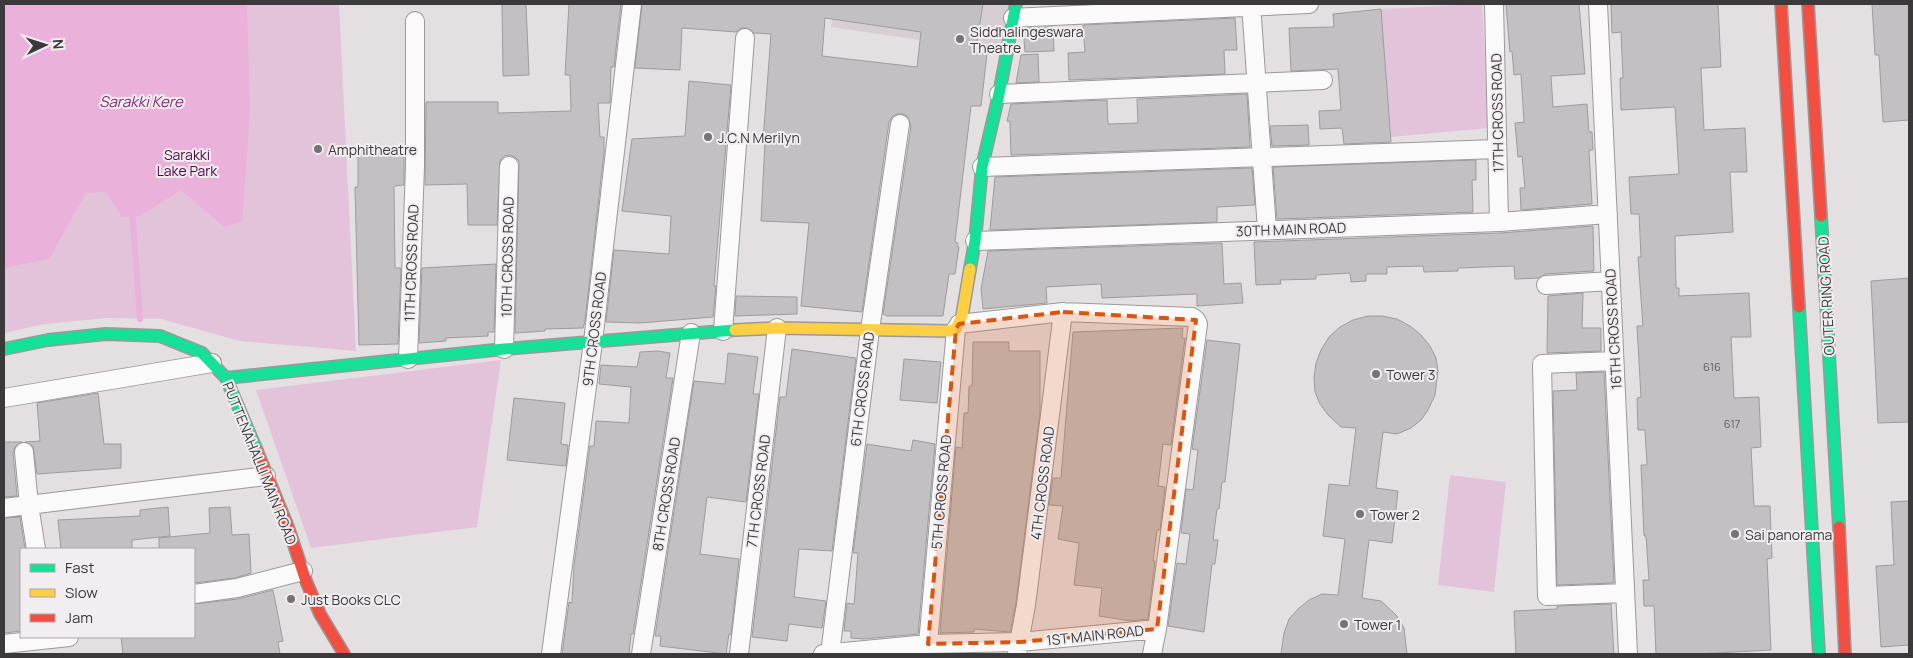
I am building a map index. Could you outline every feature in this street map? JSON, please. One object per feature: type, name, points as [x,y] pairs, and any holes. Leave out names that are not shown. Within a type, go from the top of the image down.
[{"type":"main road","name":"OUTER RING ROAD","points":[[1781,4],[1812,540]]},
{"type":"main road","name":"OUTER RING ROAD","points":[[1808,4],[1842,588]]},
{"type":"main road","points":[[226,378],[504,349],[691,333],[777,328],[950,331],[957,327],[975,241],[982,167],[999,94],[1015,11]]},
{"type":"main road","name":"PUTTENAHALLI MAIN ROAD","points":[[4,350],[48,340],[106,334],[160,336],[202,353],[226,378],[288,527],[320,614],[344,654]]},
{"type":"main road","points":[[1804,616],[1812,540]]},
{"type":"main road","points":[[1812,540],[1819,654]]},
{"type":"main road","points":[[1842,588],[1845,654]]},
{"type":"main road","points":[[1842,588],[1857,654]]},
{"type":"street","name":"9TH CROSS ROAD","points":[[551,654],[593,342],[632,4]]},
{"type":"street","points":[[1015,11],[1309,4]]},
{"type":"street","name":"17TH CROSS ROAD","points":[[1494,4],[1498,222]]},
{"type":"street","name":"16TH CROSS ROAD","points":[[1598,4],[1628,654]]},
{"type":"street","points":[[1252,5],[1267,230]]},
{"type":"street","name":"11TH CROSS ROAD","points":[[408,359],[414,166],[415,21]]},
{"type":"street","points":[[723,331],[745,38]]},
{"type":"street","points":[[999,94],[1323,80]]},
{"type":"street","name":"6TH CROSS ROAD","points":[[830,654],[870,330],[900,124]]},
{"type":"street","points":[[982,167],[1497,149]]},
{"type":"street","name":"10TH CROSS ROAD","points":[[504,349],[509,166]]},
{"type":"street","name":"30TH MAIN ROAD","points":[[975,241],[1498,222],[1608,214]]},
{"type":"street","points":[[1546,285],[1610,281]]},
{"type":"street","points":[[957,327],[1063,312],[1192,317],[1196,320],[1198,324],[1152,654]]},
{"type":"street","name":"4TH CROSS ROAD","points":[[1019,648],[1063,312]]},
{"type":"street","name":"5TH CROSS ROAD","points":[[927,649],[957,327]]},
{"type":"street","name":"7TH CROSS ROAD","points":[[739,654],[777,328]]},
{"type":"street","name":"8TH CROSS ROAD","points":[[641,654],[691,333]]},
{"type":"street","points":[[1614,361],[1542,364],[1546,596],[1625,592]]},
{"type":"street","points":[[4,398],[212,363]]},
{"type":"street","points":[[24,452],[29,505],[36,548]]},
{"type":"street","points":[[4,508],[266,476]]},
{"type":"street","points":[[195,594],[236,588],[303,571]]},
{"type":"street","name":"1ST MAIN ROAD","points":[[823,654],[927,649],[1019,648],[1157,628]]},
{"type":"street","points":[[4,644],[60,638]]},
{"type":"highlighted area","points":[[1063,312],[1196,320],[1157,629],[1020,642],[928,644],[956,329],[959,324]]},
{"type":"shaded area","name":"Siddhalingeswara Theatre","points":[[833,4],[1011,4],[1002,52],[831,27]]},
{"type":"green space","name":"Sarakki Lake Park","points":[[4,4],[339,4],[356,351],[240,341],[161,319],[107,318],[45,324],[4,333]]},
{"type":"green space","points":[[1482,4],[1489,128],[1391,137],[1381,9]]},
{"type":"green space","points":[[501,360],[477,527],[311,548],[256,390]]},
{"type":"green space","points":[[1450,475],[1506,482],[1494,592],[1438,585]]},
{"type":"water","name":"Sarakki Kere","points":[[4,4],[247,4],[250,110],[242,222],[224,227],[181,190],[140,216],[122,217],[106,192],[86,193],[49,259],[4,268]]},
{"type":"building","points":[[502,4],[526,4],[529,75],[503,76]]},
{"type":"building","points":[[569,4],[621,4],[614,67],[611,67],[610,103],[598,103],[600,137],[604,137],[604,152],[585,321],[583,328],[545,329],[545,331],[515,333],[519,161],[510,155],[504,156],[500,161],[497,225],[468,225],[467,184],[425,185],[426,102],[498,102],[498,113],[571,111],[570,75],[565,75]]},
{"type":"building","points":[[642,4],[983,4],[975,53],[987,54],[981,106],[971,106],[955,242],[958,243],[959,247],[955,274],[949,274],[943,316],[887,316],[883,314],[911,126],[907,116],[897,114],[889,122],[862,312],[801,306],[809,223],[761,221],[765,141],[763,141],[771,34],[754,33],[746,28],[741,28],[736,32],[682,28],[680,70],[635,68]],"holes":[[[825,18],[921,32],[917,67],[822,56]]]},
{"type":"building","points":[[1506,4],[1579,4],[1585,74],[1551,76],[1553,107],[1587,104],[1589,132],[1592,132],[1593,150],[1589,150],[1592,204],[1521,210],[1520,188],[1525,188],[1522,156],[1518,157],[1515,123],[1524,122],[1521,74],[1514,75]]},
{"type":"building","points":[[1611,4],[1718,4],[1721,67],[1701,68],[1704,130],[1745,128],[1747,172],[1730,172],[1733,232],[1675,236],[1676,288],[1679,288],[1679,296],[1749,293],[1751,337],[1731,337],[1734,398],[1759,397],[1761,447],[1751,448],[1754,506],[1770,506],[1772,558],[1767,559],[1771,650],[1656,654],[1654,606],[1644,606],[1643,580],[1649,580],[1646,536],[1644,536],[1641,465],[1647,465],[1645,430],[1638,430],[1637,398],[1641,397],[1637,326],[1643,326],[1638,257],[1641,257],[1639,214],[1631,214],[1629,177],[1679,174],[1675,107],[1621,110],[1620,78],[1623,78],[1621,32],[1612,33]]},
{"type":"building","points":[[1872,4],[1909,4],[1909,120],[1883,122],[1879,55],[1875,55]]},
{"type":"building","points":[[1381,9],[1391,142],[1344,144],[1342,128],[1320,129],[1319,111],[1341,110],[1338,69],[1291,71],[1289,28],[1334,27],[1333,14]]},
{"type":"building","points":[[1235,18],[1237,50],[1224,50],[1225,74],[1069,80],[1068,53],[1085,52],[1083,25]]},
{"type":"building","points":[[1053,27],[1054,51],[1025,52],[1024,39],[1026,28]]},
{"type":"building","points":[[1038,54],[1039,82],[1016,83],[1021,55]]},
{"type":"building","points":[[689,81],[731,85],[713,317],[640,323],[606,322],[614,250],[669,254],[671,216],[622,211],[632,139],[685,136]]},
{"type":"building","points":[[1247,94],[1250,147],[1011,155],[1010,122],[1007,121],[1011,104],[1107,100],[1108,124],[1138,123],[1137,99]]},
{"type":"building","points":[[1308,125],[1309,145],[1272,146],[1270,126]]},
{"type":"building","points":[[404,149],[404,185],[394,186],[395,268],[401,268],[398,344],[359,345],[355,187],[358,187],[358,150]]},
{"type":"building","points":[[1476,160],[1476,180],[1472,180],[1473,212],[1277,219],[1273,167]]},
{"type":"building","points":[[1252,168],[1255,205],[1217,207],[1217,222],[990,230],[995,177]]},
{"type":"building","points":[[1593,226],[1594,271],[1545,274],[1539,278],[1515,279],[1514,266],[1458,268],[1458,271],[1424,272],[1423,266],[1387,267],[1387,274],[1366,274],[1366,281],[1351,282],[1350,273],[1316,275],[1316,279],[1280,280],[1281,284],[1256,285],[1254,242],[1500,233]]},
{"type":"building","points":[[1222,243],[1224,284],[1241,283],[1243,303],[1197,306],[1197,294],[1102,298],[1101,284],[1046,287],[1047,303],[983,309],[981,289],[988,251]]},
{"type":"building","points":[[496,264],[494,332],[488,332],[488,336],[446,338],[446,341],[419,343],[422,268]]},
{"type":"building","points":[[1909,278],[1909,422],[1878,423],[1871,281]]},
{"type":"building","points":[[1583,293],[1582,328],[1601,328],[1601,351],[1547,353],[1548,296]]},
{"type":"building","points":[[736,296],[797,297],[797,314],[735,316]]},
{"type":"building","points":[[1368,316],[1397,319],[1410,326],[1430,346],[1436,358],[1438,371],[1435,395],[1421,420],[1411,428],[1397,434],[1383,432],[1376,488],[1398,491],[1392,543],[1369,540],[1362,598],[1381,601],[1396,615],[1404,628],[1407,654],[1281,654],[1284,633],[1289,619],[1298,609],[1309,600],[1322,594],[1338,595],[1345,539],[1323,536],[1329,484],[1349,486],[1356,428],[1341,427],[1328,415],[1320,404],[1315,392],[1314,378],[1316,363],[1329,337],[1340,327],[1353,320]]},
{"type":"building","points":[[1183,328],[1182,338],[1185,338],[1171,445],[1163,444],[1158,486],[1165,487],[1160,530],[1157,530],[1153,561],[1155,561],[1148,619],[1131,621],[1099,616],[1102,588],[1074,585],[1079,543],[1058,539],[1063,506],[1049,505],[1053,478],[1061,478],[1073,332]]},
{"type":"building","points":[[1207,340],[1240,344],[1225,482],[1222,482],[1213,540],[1218,540],[1215,564],[1212,564],[1204,632],[1168,626],[1177,563],[1186,564],[1190,534],[1181,533],[1186,489],[1193,490],[1198,450],[1192,449]]},
{"type":"building","points":[[973,342],[1009,342],[1009,351],[1040,351],[1040,412],[1016,603],[1010,632],[974,629],[974,632],[940,633],[956,447],[962,448],[964,413],[968,413],[969,386],[972,386]]},
{"type":"building","points":[[792,349],[856,358],[832,551],[799,549],[794,597],[826,601],[822,628],[789,624],[787,641],[752,637],[780,397],[786,397]]},
{"type":"building","points":[[658,351],[670,353],[666,378],[673,378],[629,654],[562,654],[569,602],[572,603],[574,566],[590,446],[594,446],[596,421],[629,423],[631,387],[599,384],[601,365],[637,367],[640,352]]},
{"type":"building","points":[[728,353],[758,357],[753,394],[759,394],[746,502],[707,497],[700,554],[739,559],[731,635],[729,634],[726,654],[660,646],[661,636],[655,636],[694,381],[725,384]]},
{"type":"building","points":[[904,359],[941,362],[937,403],[900,400]]},
{"type":"building","points":[[1604,372],[1614,583],[1557,585],[1553,391],[1577,390],[1576,373]]},
{"type":"building","points":[[98,393],[104,444],[121,444],[121,468],[37,474],[33,446],[25,442],[40,441],[37,403]]},
{"type":"building","points":[[514,398],[565,403],[561,444],[568,445],[566,466],[507,460]]},
{"type":"building","points":[[913,440],[935,444],[918,634],[863,639],[851,638],[851,631],[844,631],[847,603],[854,604],[858,553],[853,553],[867,444],[911,451]]},
{"type":"building","points":[[4,442],[22,442],[15,447],[13,453],[17,496],[4,497]]},
{"type":"building","points":[[1909,501],[1909,645],[1881,647],[1876,566],[1894,565],[1891,502]]},
{"type":"building","points":[[168,507],[170,536],[132,540],[132,548],[61,548],[58,520],[140,516],[140,510]]},
{"type":"building","points":[[230,507],[232,535],[249,534],[251,573],[235,578],[195,583],[195,548],[159,548],[159,538],[210,533],[209,508]]},
{"type":"building","points":[[20,517],[25,548],[20,548],[20,631],[4,633],[4,518]]},
{"type":"building","points":[[273,590],[283,641],[278,642],[280,654],[123,654],[121,638],[195,638],[195,604],[238,599]]},
{"type":"building","points":[[1611,604],[1614,654],[1516,654],[1514,611],[1557,609],[1557,606]]},
{"type":"waterway","points":[[132,208],[140,319]]},
{"type":"traffic: fast","points":[[970,269],[975,241],[982,167],[999,94],[1016,4]]},
{"type":"traffic: fast","points":[[1821,216],[1839,527]]},
{"type":"traffic: fast","points":[[1799,307],[1819,654]]},
{"type":"traffic: fast","points":[[226,378],[504,349],[735,330]]},
{"type":"traffic: fast","points":[[4,349],[48,340],[106,334],[160,336],[202,353],[226,378],[257,451]]},
{"type":"traffic: slow","points":[[735,330],[777,328],[950,331],[956,329],[962,316],[970,269]]},
{"type":"traffic: jam","points":[[1781,4],[1799,307]]},
{"type":"traffic: jam","points":[[1808,4],[1821,216]]},
{"type":"traffic: jam","points":[[257,451],[288,527],[306,581],[320,614],[344,654]]},
{"type":"traffic: jam","points":[[1839,527],[1845,654]]},
{"type":"place","name":"Siddhalingeswara Theatre","points":[[960,39]]},
{"type":"place","name":"J.C.N Merilyn","points":[[708,137]]},
{"type":"place","name":"Amphitheatre","points":[[318,149]]},
{"type":"place","name":"Tower 3","points":[[1376,374]]},
{"type":"place","name":"Tower 2","points":[[1360,514]]},
{"type":"place","name":"Sai panorama","points":[[1735,534]]},
{"type":"place","name":"Just Books CLC","points":[[291,599]]},
{"type":"place","name":"Tower 1","points":[[1344,624]]}]
